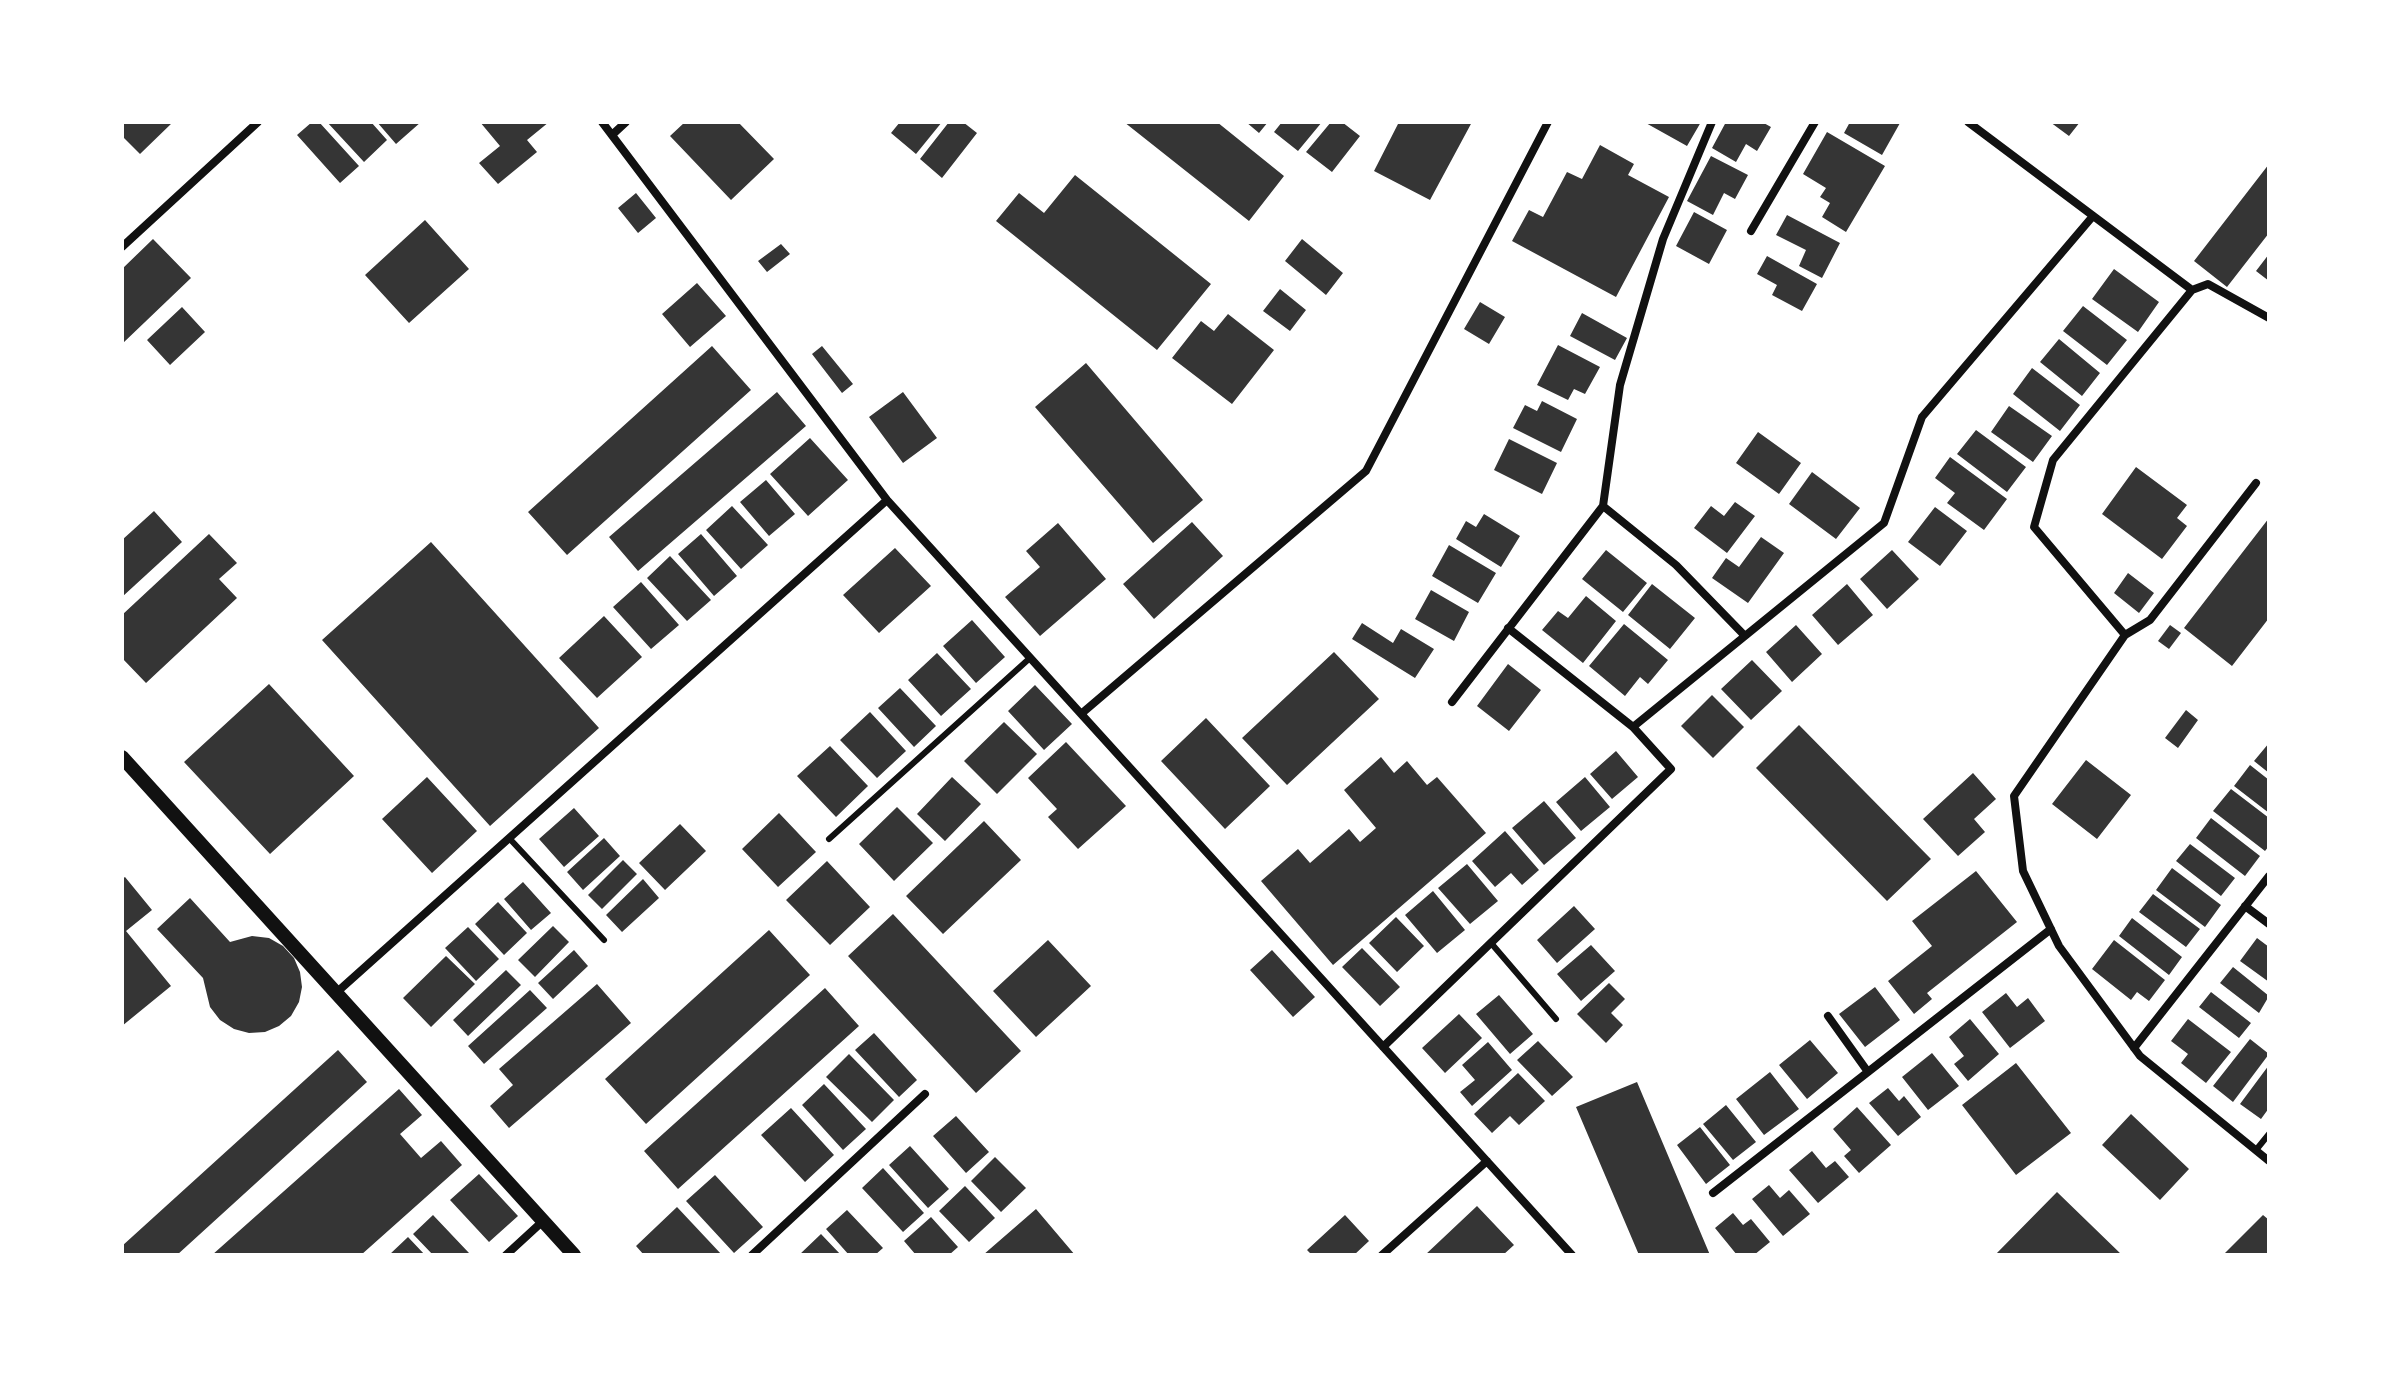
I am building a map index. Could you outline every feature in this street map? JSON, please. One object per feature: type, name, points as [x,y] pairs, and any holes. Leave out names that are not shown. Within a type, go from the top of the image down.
[{"type":"street","points":[[122,247],[258,122]]},
{"type":"street","points":[[602,122],[887,500],[1572,1255]]},
{"type":"street","points":[[612,135],[626,122]]},
{"type":"street","points":[[1081,714],[1366,471],[1548,122]]},
{"type":"street","points":[[1452,702],[1603,506],[1620,385],[1663,239],[1712,122]]},
{"type":"street","points":[[1751,231],[1815,122]]},
{"type":"street","points":[[1968,122],[2192,290]]},
{"type":"street","points":[[1633,727],[1884,523],[1922,417],[2093,216]]},
{"type":"street","points":[[2125,635],[2034,527],[2053,460],[2192,290],[2208,284],[2269,318]]},
{"type":"street","points":[[2256,483],[2150,620],[2125,635],[2014,796],[2023,871],[2059,946],[2140,1056],[2269,1161]]},
{"type":"street","points":[[336,993],[887,500]]},
{"type":"street","points":[[1603,506],[1676,565],[1745,636]]},
{"type":"street","points":[[1383,1047],[1671,769],[1633,727],[1508,628]]},
{"type":"street","points":[[122,757],[574,1255]]},
{"type":"street","points":[[2134,1048],[2269,876]]},
{"type":"street","points":[[2245,906],[2269,924]]},
{"type":"street","points":[[1713,1193],[2051,929]]},
{"type":"street","points":[[1828,1016],[1868,1072]]},
{"type":"street","points":[[752,1255],[925,1094]]},
{"type":"street","points":[[1382,1255],[1487,1161]]},
{"type":"street","points":[[506,1255],[543,1221]]},
{"type":"lane","points":[[829,839],[1030,658]]},
{"type":"lane","points":[[509,838],[604,940]]},
{"type":"lane","points":[[1491,943],[1556,1019]]},
{"type":"lane","points":[[2256,1150],[2269,1134]]},
{"type":"building","points":[[122,122],[173,122],[140,154],[122,136]]},
{"type":"building","points":[[312,122],[319,122],[359,166],[340,183],[297,135]]},
{"type":"building","points":[[327,122],[371,122],[387,140],[364,162]]},
{"type":"building","points":[[377,122],[421,122],[396,144]]},
{"type":"building","points":[[480,122],[549,122],[527,140],[537,152],[498,184],[479,163],[500,146]]},
{"type":"building","points":[[685,122],[738,122],[774,159],[731,200],[670,136]]},
{"type":"building","points":[[900,122],[942,122],[916,154],[891,133]]},
{"type":"building","points":[[949,122],[963,122],[977,133],[942,178],[920,159]]},
{"type":"building","points":[[1124,122],[1217,122],[1284,176],[1249,221]]},
{"type":"building","points":[[1246,122],[1268,122],[1259,133]]},
{"type":"building","points":[[1282,122],[1322,122],[1298,151],[1274,132]]},
{"type":"building","points":[[1331,122],[1342,122],[1360,136],[1332,172],[1306,152]]},
{"type":"building","points":[[1399,122],[1472,122],[1430,200],[1374,171]]},
{"type":"building","points":[[1644,122],[1701,122],[1687,146]]},
{"type":"building","points":[[1726,122],[1762,122],[1771,127],[1757,151],[1746,144],[1736,162],[1712,148]]},
{"type":"building","points":[[1850,122],[1900,123],[1882,155],[1844,133]]},
{"type":"building","points":[[2050,122],[2080,122],[2069,136]]},
{"type":"building","points":[[1827,132],[1885,166],[1846,232],[1822,217],[1830,203],[1820,197],[1826,188],[1803,174]]},
{"type":"building","points":[[1600,145],[1634,164],[1628,175],[1669,197],[1616,297],[1512,241],[1529,210],[1543,217],[1567,172],[1582,179]]},
{"type":"building","points":[[1711,156],[1748,175],[1735,199],[1724,193],[1713,215],[1687,201]]},
{"type":"building","points":[[2269,164],[2269,233],[2227,287],[2194,261]]},
{"type":"building","points":[[1075,175],[1211,284],[1157,350],[996,221],[1019,193],[1044,213]]},
{"type":"building","points":[[636,193],[656,218],[638,233],[618,208]]},
{"type":"building","points":[[1694,212],[1727,230],[1709,264],[1676,246]]},
{"type":"building","points":[[1787,215],[1840,243],[1822,278],[1799,266],[1806,250],[1776,235]]},
{"type":"building","points":[[425,220],[469,269],[409,323],[365,275]]},
{"type":"building","points":[[153,239],[191,278],[122,344],[122,269]]},
{"type":"building","points":[[1302,239],[1343,273],[1326,295],[1285,261]]},
{"type":"building","points":[[781,244],[790,254],[767,272],[758,261]]},
{"type":"building","points":[[2269,254],[2269,281],[2256,271]]},
{"type":"building","points":[[1767,256],[1817,284],[1802,311],[1772,295],[1777,285],[1757,274]]},
{"type":"building","points":[[2114,269],[2159,302],[2138,332],[2092,299]]},
{"type":"building","points":[[697,283],[726,316],[690,347],[662,314]]},
{"type":"building","points":[[1280,289],[1306,310],[1290,331],[1263,311]]},
{"type":"building","points":[[1480,302],[1505,317],[1489,344],[1464,329]]},
{"type":"building","points":[[2083,306],[2127,340],[2107,365],[2063,331]]},
{"type":"building","points":[[182,307],[205,332],[170,365],[147,340]]},
{"type":"building","points":[[1582,313],[1627,338],[1615,360],[1570,336]]},
{"type":"building","points":[[1228,314],[1274,350],[1232,404],[1172,358],[1201,321],[1214,331]]},
{"type":"building","points":[[2059,339],[2100,373],[2082,396],[2040,362]]},
{"type":"building","points":[[1558,345],[1600,367],[1585,394],[1574,389],[1568,400],[1537,385]]},
{"type":"building","points":[[712,346],[751,390],[567,555],[528,512]]},
{"type":"building","points":[[822,346],[853,384],[842,393],[812,354]]},
{"type":"building","points":[[1086,363],[1203,500],[1153,543],[1035,407]]},
{"type":"building","points":[[2032,368],[2080,405],[2060,431],[2013,394]]},
{"type":"building","points":[[777,392],[806,426],[638,571],[609,537]]},
{"type":"building","points":[[903,392],[937,438],[903,463],[869,417]]},
{"type":"building","points":[[1542,401],[1577,419],[1561,452],[1513,428],[1525,405],[1537,411]]},
{"type":"building","points":[[2009,406],[2052,436],[2033,462],[1991,432]]},
{"type":"building","points":[[1976,430],[2026,467],[2007,492],[1957,454]]},
{"type":"building","points":[[1758,432],[1801,463],[1779,494],[1736,463]]},
{"type":"building","points":[[810,438],[848,480],[808,516],[770,474]]},
{"type":"building","points":[[1509,439],[1557,463],[1542,494],[1494,470]]},
{"type":"building","points":[[1950,457],[2007,499],[1984,530],[1947,503],[1955,493],[1935,478]]},
{"type":"building","points":[[2136,467],[2187,505],[2177,518],[2187,526],[2162,559],[2102,514]]},
{"type":"building","points":[[1812,472],[1860,508],[1836,539],[1789,504]]},
{"type":"building","points":[[766,480],[795,514],[769,536],[740,502]]},
{"type":"building","points":[[1735,502],[1755,516],[1727,553],[1694,528],[1711,506],[1724,516]]},
{"type":"building","points":[[732,506],[768,545],[741,569],[706,530]]},
{"type":"building","points":[[1935,507],[1967,531],[1940,566],[1908,542]]},
{"type":"building","points":[[154,511],[182,542],[122,597],[122,540]]},
{"type":"building","points":[[1484,514],[1520,536],[1501,567],[1456,539],[1466,521],[1476,527]]},
{"type":"building","points":[[2269,518],[2269,618],[2232,666],[2184,628]]},
{"type":"building","points":[[1192,522],[1223,556],[1154,619],[1123,584]]},
{"type":"building","points":[[1058,523],[1106,579],[1040,636],[1005,597],[1040,567],[1026,551]]},
{"type":"building","points":[[209,534],[237,563],[219,579],[237,598],[146,683],[122,658],[122,615]]},
{"type":"building","points":[[701,534],[737,576],[714,596],[678,554]]},
{"type":"building","points":[[1761,537],[1784,553],[1748,603],[1712,578],[1726,558],[1739,567]]},
{"type":"building","points":[[431,542],[599,728],[490,826],[322,640]]},
{"type":"building","points":[[1449,545],[1496,573],[1478,603],[1432,576]]},
{"type":"building","points":[[895,548],[931,586],[879,633],[843,595]]},
{"type":"building","points":[[1606,550],[1647,583],[1623,612],[1582,579]]},
{"type":"building","points":[[1892,550],[1919,579],[1887,609],[1860,579]]},
{"type":"building","points":[[670,556],[711,600],[687,621],[647,578]]},
{"type":"building","points":[[2128,573],[2154,593],[2139,613],[2114,593]]},
{"type":"building","points":[[641,582],[679,625],[651,649],[613,607]]},
{"type":"building","points":[[1652,584],[1695,618],[1670,649],[1628,615]]},
{"type":"building","points":[[1847,584],[1873,615],[1838,645],[1812,615]]},
{"type":"building","points":[[1431,590],[1469,612],[1454,641],[1415,619]]},
{"type":"building","points":[[1586,596],[1616,621],[1583,663],[1542,630],[1558,611],[1568,618]]},
{"type":"building","points":[[604,616],[642,657],[597,698],[559,658]]},
{"type":"building","points":[[972,620],[1005,657],[976,683],[943,646]]},
{"type":"building","points":[[1362,623],[1393,643],[1401,629],[1434,649],[1415,678],[1352,639]]},
{"type":"building","points":[[1624,624],[1668,660],[1648,684],[1640,677],[1625,696],[1589,666]]},
{"type":"building","points":[[1796,625],[1822,654],[1792,682],[1766,652]]},
{"type":"building","points":[[2170,625],[2181,633],[2169,649],[2158,641]]},
{"type":"building","points":[[1334,652],[1379,699],[1287,785],[1242,738]]},
{"type":"building","points":[[937,653],[971,689],[941,716],[908,680]]},
{"type":"building","points":[[1752,660],[1782,691],[1751,720],[1721,689]]},
{"type":"building","points":[[1508,664],[1541,690],[1509,731],[1477,706]]},
{"type":"building","points":[[269,684],[354,776],[270,854],[184,762]]},
{"type":"building","points":[[1035,685],[1072,724],[1044,750],[1008,711]]},
{"type":"building","points":[[900,688],[936,726],[914,747],[878,708]]},
{"type":"building","points":[[1712,695],[1744,727],[1713,758],[1681,726]]},
{"type":"building","points":[[2186,710],[2198,720],[2178,748],[2165,738]]},
{"type":"building","points":[[870,712],[906,751],[877,778],[840,740]]},
{"type":"building","points":[[1206,718],[1270,786],[1225,829],[1161,761]]},
{"type":"building","points":[[1004,722],[1037,754],[997,794],[964,761]]},
{"type":"building","points":[[1799,725],[1931,859],[1887,901],[1756,768]]},
{"type":"building","points":[[1066,742],[1126,806],[1078,849],[1048,817],[1057,809],[1028,778]]},
{"type":"building","points":[[2269,743],[2269,773],[2254,761]]},
{"type":"building","points":[[830,746],[868,786],[836,817],[797,776]]},
{"type":"building","points":[[1616,751],[1638,777],[1612,799],[1590,774]]},
{"type":"building","points":[[1381,757],[1394,773],[1407,761],[1427,785],[1437,777],[1486,833],[1333,965],[1261,881],[1298,849],[1310,863],[1349,829],[1360,842],[1376,828],[1344,790]]},
{"type":"building","points":[[2086,760],[2131,795],[2097,839],[2052,804]]},
{"type":"building","points":[[2250,765],[2269,780],[2269,813],[2234,786]]},
{"type":"building","points":[[1973,773],[1996,799],[1974,819],[1985,832],[1958,856],[1923,819]]},
{"type":"building","points":[[427,777],[477,831],[432,873],[382,819]]},
{"type":"building","points":[[952,777],[981,804],[945,841],[917,814]]},
{"type":"building","points":[[1585,777],[1610,807],[1581,831],[1556,802]]},
{"type":"building","points":[[2231,789],[2269,818],[2269,846],[2265,851],[2213,811]]},
{"type":"building","points":[[1544,801],[1576,838],[1544,865],[1512,828]]},
{"type":"building","points":[[897,807],[933,843],[894,881],[859,844]]},
{"type":"building","points":[[574,808],[599,836],[564,867],[539,839]]},
{"type":"building","points":[[779,813],[816,852],[778,887],[742,849]]},
{"type":"building","points":[[2211,818],[2260,856],[2245,876],[2196,838]]},
{"type":"building","points":[[984,821],[1021,860],[943,934],[906,896]]},
{"type":"building","points":[[680,824],[706,851],[665,890],[639,863]]},
{"type":"building","points":[[1505,831],[1539,870],[1522,885],[1511,873],[1495,887],[1472,861]]},
{"type":"building","points":[[604,838],[620,856],[583,890],[567,872]]},
{"type":"building","points":[[2190,844],[2235,878],[2221,896],[2176,861]]},
{"type":"building","points":[[623,860],[637,874],[602,909],[588,895]]},
{"type":"building","points":[[827,861],[870,907],[830,945],[786,900]]},
{"type":"building","points":[[1467,864],[1498,901],[1470,924],[1438,888]]},
{"type":"building","points":[[2172,868],[2221,905],[2205,927],[2156,890]]},
{"type":"building","points":[[1976,871],[2017,922],[1927,993],[1932,999],[1914,1014],[1888,981],[1932,946],[1912,921]]},
{"type":"building","points":[[125,877],[152,910],[126,931],[171,986],[122,1026],[122,879]]},
{"type":"building","points":[[643,879],[659,898],[622,932],[606,915]]},
{"type":"building","points":[[523,882],[551,913],[531,930],[504,899]]},
{"type":"building","points":[[1433,891],[1465,930],[1437,953],[1405,915]]},
{"type":"building","points":[[2153,894],[2200,929],[2186,947],[2139,912]]},
{"type":"building","points":[[190,898],[230,942],[252,936],[269,938],[283,946],[294,958],[302,987],[299,1002],[291,1016],[279,1026],[265,1032],[249,1033],[234,1029],[220,1020],[210,1007],[203,978],[157,929]]},
{"type":"building","points":[[498,902],[527,933],[504,955],[475,924]]},
{"type":"building","points":[[1574,906],[1595,929],[1557,963],[1537,940]]},
{"type":"building","points":[[893,914],[1021,1051],[976,1093],[848,956]]},
{"type":"building","points":[[1396,917],[1424,946],[1397,972],[1369,943]]},
{"type":"building","points":[[2132,918],[2182,957],[2169,975],[2119,936]]},
{"type":"building","points":[[553,926],[569,942],[535,977],[518,960]]},
{"type":"building","points":[[468,927],[499,959],[476,981],[445,948]]},
{"type":"building","points":[[769,930],[810,975],[646,1124],[605,1079]]},
{"type":"building","points":[[2257,938],[2269,947],[2269,982],[2240,961]]},
{"type":"building","points":[[1048,940],[1091,986],[1036,1037],[993,991]]},
{"type":"building","points":[[2114,940],[2165,980],[2149,1001],[2137,992],[2131,1000],[2092,969]]},
{"type":"building","points":[[1591,945],[1615,971],[1581,1001],[1557,974]]},
{"type":"building","points":[[1362,948],[1400,987],[1380,1006],[1342,967]]},
{"type":"building","points":[[574,950],[588,966],[553,999],[538,983]]},
{"type":"building","points":[[1272,950],[1315,997],[1293,1017],[1250,970]]},
{"type":"building","points":[[446,956],[475,984],[431,1027],[403,998]]},
{"type":"building","points":[[2233,967],[2269,996],[2259,1013],[2220,983]]},
{"type":"building","points":[[506,970],[521,985],[468,1036],[453,1020]]},
{"type":"building","points":[[1609,983],[1625,999],[1611,1013],[1623,1025],[1606,1043],[1577,1014]]},
{"type":"building","points":[[597,984],[631,1023],[509,1128],[490,1106],[513,1085],[499,1069]]},
{"type":"building","points":[[1875,987],[1900,1020],[1865,1047],[1839,1014]]},
{"type":"building","points":[[825,988],[859,1026],[678,1189],[644,1151]]},
{"type":"building","points":[[530,990],[547,1008],[484,1064],[468,1046]]},
{"type":"building","points":[[2211,992],[2251,1023],[2239,1038],[2199,1007]]},
{"type":"building","points":[[2006,993],[2017,1007],[2028,998],[2045,1021],[2010,1048],[1982,1012]]},
{"type":"building","points":[[1499,995],[1533,1034],[1510,1054],[1476,1014]]},
{"type":"building","points":[[1459,1014],[1482,1038],[1445,1073],[1422,1048]]},
{"type":"building","points":[[1970,1019],[1999,1054],[1968,1081],[1954,1064],[1964,1056],[1949,1037]]},
{"type":"building","points":[[2188,1019],[2231,1052],[2206,1083],[2181,1063],[2188,1054],[2171,1041]]},
{"type":"building","points":[[874,1033],[917,1080],[899,1097],[855,1050]]},
{"type":"building","points":[[2250,1039],[2269,1054],[2233,1102],[2213,1086]]},
{"type":"building","points":[[1810,1040],[1838,1073],[1807,1099],[1779,1065]]},
{"type":"building","points":[[1538,1041],[1573,1077],[1552,1096],[1517,1060]]},
{"type":"building","points":[[1488,1042],[1512,1070],[1472,1106],[1460,1092],[1475,1080],[1462,1065]]},
{"type":"building","points":[[338,1050],[367,1082],[177,1255],[122,1255],[122,1246]]},
{"type":"building","points":[[1932,1053],[1959,1086],[1928,1110],[1902,1077]]},
{"type":"building","points":[[849,1054],[894,1100],[872,1122],[826,1077]]},
{"type":"building","points":[[2016,1063],[2071,1133],[2016,1175],[1962,1105]]},
{"type":"building","points":[[2269,1065],[2269,1108],[2261,1119],[2240,1104]]},
{"type":"building","points":[[1770,1072],[1799,1109],[1764,1135],[1736,1099]]},
{"type":"building","points":[[1518,1073],[1545,1101],[1519,1125],[1510,1116],[1492,1133],[1474,1114]]},
{"type":"building","points":[[1637,1082],[1710,1255],[1639,1255],[1576,1107]]},
{"type":"building","points":[[824,1084],[866,1129],[843,1150],[802,1105]]},
{"type":"building","points":[[1888,1088],[1899,1101],[1904,1096],[1921,1117],[1898,1136],[1869,1103]]},
{"type":"building","points":[[399,1089],[422,1115],[400,1134],[421,1158],[441,1141],[462,1165],[361,1255],[212,1255]]},
{"type":"building","points":[[1726,1105],[1756,1142],[1733,1160],[1703,1124]]},
{"type":"building","points":[[1857,1107],[1891,1145],[1859,1173],[1844,1156],[1851,1150],[1833,1129]]},
{"type":"building","points":[[791,1108],[834,1155],[805,1182],[761,1135]]},
{"type":"building","points":[[2131,1114],[2189,1169],[2160,1200],[2102,1145]]},
{"type":"building","points":[[956,1116],[989,1152],[966,1173],[933,1136]]},
{"type":"building","points":[[1700,1127],[1730,1165],[1706,1184],[1677,1145]]},
{"type":"building","points":[[910,1146],[949,1189],[928,1208],[889,1165]]},
{"type":"building","points":[[1812,1151],[1826,1168],[1835,1161],[1849,1177],[1818,1203],[1789,1170]]},
{"type":"building","points":[[995,1157],[1026,1188],[1001,1212],[971,1181]]},
{"type":"building","points":[[883,1168],[924,1213],[903,1232],[862,1188]]},
{"type":"building","points":[[479,1174],[518,1216],[489,1242],[450,1200]]},
{"type":"building","points":[[715,1175],[763,1227],[734,1253],[686,1201]]},
{"type":"building","points":[[1769,1185],[1780,1198],[1789,1190],[1810,1214],[1783,1236],[1752,1199]]},
{"type":"building","points":[[965,1186],[995,1218],[969,1242],[939,1211]]},
{"type":"building","points":[[2057,1192],[2122,1255],[1995,1255]]},
{"type":"building","points":[[1477,1206],[1514,1245],[1503,1255],[1425,1255]]},
{"type":"building","points":[[677,1207],[722,1255],[644,1255],[636,1246]]},
{"type":"building","points":[[1036,1209],[1075,1255],[983,1255]]},
{"type":"building","points":[[847,1210],[883,1248],[875,1255],[849,1255],[826,1229]]},
{"type":"building","points":[[1733,1213],[1743,1225],[1751,1219],[1770,1242],[1754,1255],[1737,1255],[1715,1228]]},
{"type":"building","points":[[433,1215],[469,1253],[467,1255],[433,1255],[413,1234]]},
{"type":"building","points":[[1345,1215],[1369,1241],[1354,1255],[1312,1255],[1307,1250]]},
{"type":"building","points":[[2263,1215],[2269,1220],[2269,1255],[2223,1255]]},
{"type":"building","points":[[931,1217],[958,1247],[949,1255],[916,1255],[904,1241]]},
{"type":"building","points":[[821,1234],[841,1255],[799,1255]]},
{"type":"building","points":[[408,1237],[425,1255],[389,1255]]}]
